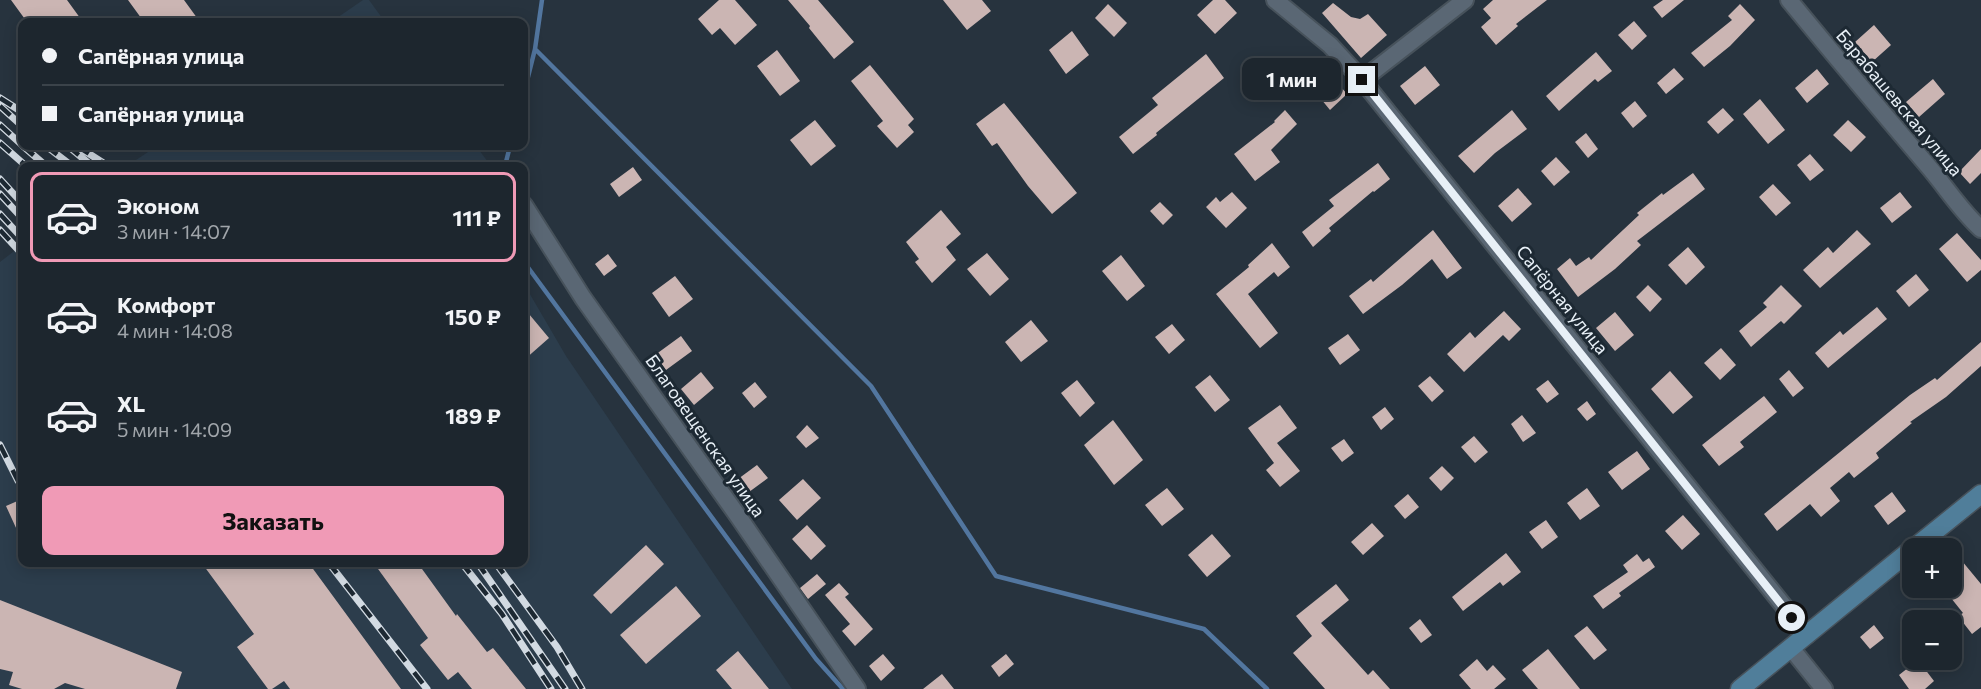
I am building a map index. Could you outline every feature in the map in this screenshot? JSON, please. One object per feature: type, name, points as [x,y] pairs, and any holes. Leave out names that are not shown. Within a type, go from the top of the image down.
[{"type":"main road","points":[[1927,538],[1981,494]]},
{"type":"main road","points":[[1740,689],[1902,558]]},
{"type":"street","name":"Сапёрная улица","points":[[1275,0],[1330,45],[1362,80],[1806,635]]},
{"type":"street","points":[[1362,80],[1465,0]]},
{"type":"street","name":"Барабашевская улица","points":[[1789,0],[1933,172],[1963,213],[1981,229]]},
{"type":"street","name":"Благовещенская улица","points":[[528,211],[583,298],[738,516],[857,689]]},
{"type":"street","points":[[1791,648],[1824,689]]},
{"type":"shaded area","points":[[363,0],[369,0],[382,18],[337,18]]},
{"type":"shaded area","points":[[151,150],[479,150],[488,162],[133,162]]},
{"type":"shaded area","points":[[18,248],[18,567],[528,567],[528,291],[566,356],[792,689],[0,689],[0,262]]},
{"type":"building","points":[[11,0],[67,0],[80,18],[24,18]]},
{"type":"building","points":[[128,0],[184,0],[197,18],[141,18]]},
{"type":"building","points":[[719,0],[735,0],[757,25],[735,45],[720,28],[712,35],[698,19]]},
{"type":"building","points":[[788,0],[818,0],[854,42],[834,59]]},
{"type":"building","points":[[943,0],[982,0],[991,11],[967,30]]},
{"type":"building","points":[[1213,0],[1225,0],[1237,13],[1215,34],[1197,15]]},
{"type":"building","points":[[1493,0],[1547,0],[1516,24],[1518,26],[1496,45],[1481,27],[1491,18],[1483,9]]},
{"type":"building","points":[[1663,0],[1684,0],[1662,18],[1653,7]]},
{"type":"building","points":[[1333,3],[1351,17],[1360,19],[1368,14],[1387,35],[1361,58],[1322,13]]},
{"type":"building","points":[[1108,4],[1127,23],[1114,37],[1095,18]]},
{"type":"building","points":[[1740,4],[1755,20],[1730,46],[1704,67],[1691,53],[1732,20],[1728,16]]},
{"type":"building","points":[[1634,21],[1647,36],[1632,50],[1618,35]]},
{"type":"building","points":[[1874,25],[1891,45],[1872,62],[1855,42]]},
{"type":"building","points":[[1072,31],[1089,55],[1066,74],[1049,50]]},
{"type":"building","points":[[777,50],[800,81],[780,96],[757,66]]},
{"type":"building","points":[[1596,52],[1612,71],[1598,82],[1595,79],[1559,111],[1546,96]]},
{"type":"building","points":[[1206,54],[1224,78],[1133,154],[1119,137],[1158,105],[1152,98]]},
{"type":"building","points":[[870,65],[914,119],[908,125],[914,132],[897,148],[877,126],[883,121],[851,81]]},
{"type":"building","points":[[1425,66],[1440,85],[1415,105],[1400,86]]},
{"type":"building","points":[[1674,68],[1684,79],[1666,94],[1657,83]]},
{"type":"building","points":[[1817,69],[1829,84],[1807,103],[1795,88]]},
{"type":"building","points":[[1329,73],[1347,94],[1330,110],[1312,88]]},
{"type":"building","points":[[1933,79],[1945,94],[1919,117],[1906,102]]},
{"type":"building","points":[[1760,99],[1785,130],[1768,144],[1743,114]]},
{"type":"building","points":[[1635,101],[1647,116],[1633,128],[1621,113]]},
{"type":"building","points":[[1004,103],[1077,193],[1052,214],[1028,186],[997,143],[992,146],[976,124]]},
{"type":"building","points":[[1723,108],[1734,120],[1718,134],[1707,122]]},
{"type":"building","points":[[1285,110],[1297,124],[1271,150],[1280,162],[1255,181],[1234,154],[1275,122]]},
{"type":"building","points":[[1512,110],[1527,129],[1495,153],[1474,173],[1458,156]]},
{"type":"building","points":[[815,120],[836,146],[811,166],[790,140]]},
{"type":"building","points":[[1848,120],[1866,137],[1851,152],[1833,135]]},
{"type":"building","points":[[1586,133],[1598,149],[1588,158],[1575,142]]},
{"type":"building","points":[[1981,149],[1981,173],[1970,184],[1959,172]]},
{"type":"building","points":[[1810,154],[1824,170],[1810,181],[1797,165]]},
{"type":"building","points":[[1556,157],[1570,172],[1554,186],[1541,171]]},
{"type":"building","points":[[1378,163],[1390,179],[1329,228],[1331,231],[1313,247],[1302,232],[1334,206],[1329,200]]},
{"type":"building","points":[[633,167],[642,180],[619,197],[610,184]]},
{"type":"building","points":[[1693,173],[1705,189],[1637,241],[1641,245],[1615,269],[1578,297],[1557,269],[1570,258],[1576,266],[1589,257],[1591,260],[1639,215],[1637,213]]},
{"type":"building","points":[[1773,184],[1791,203],[1776,216],[1759,197]]},
{"type":"building","points":[[1518,188],[1532,204],[1512,222],[1498,206]]},
{"type":"building","points":[[1232,192],[1247,208],[1226,228],[1206,207],[1216,197],[1220,202]]},
{"type":"building","points":[[1900,192],[1912,207],[1892,223],[1880,208]]},
{"type":"building","points":[[1160,202],[1173,215],[1163,225],[1150,211]]},
{"type":"building","points":[[941,210],[961,234],[946,247],[956,260],[932,283],[915,262],[919,259],[906,242]]},
{"type":"building","points":[[1433,230],[1462,268],[1447,279],[1432,259],[1363,314],[1349,296],[1371,279],[1373,282]]},
{"type":"building","points":[[1857,230],[1871,244],[1820,288],[1803,270],[1828,247],[1833,253]]},
{"type":"building","points":[[1957,233],[1981,260],[1981,270],[1967,282],[1939,249]]},
{"type":"building","points":[[1272,243],[1290,267],[1278,277],[1274,272],[1248,294],[1278,333],[1260,348],[1216,294],[1249,267],[1248,265]]},
{"type":"building","points":[[1688,247],[1705,267],[1686,285],[1668,265]]},
{"type":"building","points":[[987,253],[1009,279],[990,296],[967,269]]},
{"type":"building","points":[[608,254],[617,266],[604,276],[595,264]]},
{"type":"building","points":[[1121,255],[1145,286],[1127,301],[1102,271]]},
{"type":"building","points":[[1916,274],[1929,290],[1909,307],[1896,291]]},
{"type":"building","points":[[675,276],[693,299],[669,317],[652,293]]},
{"type":"building","points":[[1648,285],[1662,299],[1650,312],[1636,297]]},
{"type":"building","points":[[1781,285],[1802,306],[1784,324],[1781,321],[1751,347],[1739,331],[1767,307],[1763,303]]},
{"type":"building","points":[[1877,307],[1887,319],[1828,368],[1815,353],[1840,331],[1843,335]]},
{"type":"building","points":[[1504,311],[1521,329],[1509,341],[1503,335],[1464,372],[1447,354],[1470,332],[1475,338]]},
{"type":"building","points":[[1615,312],[1634,335],[1615,351],[1596,328]]},
{"type":"building","points":[[528,313],[549,338],[528,356]]},
{"type":"building","points":[[1031,320],[1048,341],[1021,362],[1005,342]]},
{"type":"building","points":[[1172,324],[1185,340],[1169,354],[1155,337]]},
{"type":"building","points":[[1348,334],[1360,350],[1340,365],[1328,348]]},
{"type":"building","points":[[681,336],[692,351],[666,370],[655,355]]},
{"type":"building","points":[[1981,342],[1981,366],[1946,397],[1910,422],[1912,423],[1876,453],[1879,458],[1854,478],[1849,472],[1830,488],[1840,501],[1821,517],[1810,504],[1777,531],[1764,514],[1910,395],[1935,378],[1937,380]]},
{"type":"building","points":[[1721,348],[1736,365],[1720,380],[1704,363]]},
{"type":"building","points":[[1789,370],[1804,388],[1793,397],[1779,379]]},
{"type":"building","points":[[1670,371],[1693,397],[1673,414],[1651,389]]},
{"type":"building","points":[[701,372],[714,388],[694,405],[681,389]]},
{"type":"building","points":[[1210,375],[1230,400],[1215,412],[1195,387]]},
{"type":"building","points":[[1430,376],[1444,391],[1432,402],[1418,386]]},
{"type":"building","points":[[1077,380],[1095,403],[1080,417],[1061,393]]},
{"type":"building","points":[[1548,380],[1559,394],[1547,403],[1536,389]]},
{"type":"building","points":[[755,382],[767,397],[754,408],[742,393]]},
{"type":"building","points":[[1764,396],[1777,412],[1740,442],[1744,447],[1719,466],[1702,445]]},
{"type":"building","points":[[1587,401],[1596,414],[1587,421],[1577,409]]},
{"type":"building","points":[[1280,405],[1297,428],[1277,443],[1300,471],[1280,487],[1266,470],[1274,463],[1248,428]]},
{"type":"building","points":[[1385,407],[1394,419],[1381,430],[1372,417]]},
{"type":"building","points":[[1522,415],[1536,433],[1523,442],[1511,424]]},
{"type":"building","points":[[1113,420],[1143,460],[1114,485],[1084,445]]},
{"type":"building","points":[[807,425],[819,438],[806,448],[796,437]]},
{"type":"building","points":[[1474,436],[1488,452],[1475,463],[1461,447]]},
{"type":"building","points":[[1344,439],[1354,453],[1342,462],[1331,448]]},
{"type":"building","points":[[1637,451],[1650,469],[1622,490],[1608,472]]},
{"type":"building","points":[[757,465],[768,478],[749,492],[738,479]]},
{"type":"building","points":[[1442,466],[1454,478],[1441,491],[1429,478]]},
{"type":"building","points":[[803,479],[821,498],[797,520],[779,500]]},
{"type":"building","points":[[1167,488],[1184,509],[1162,526],[1145,505]]},
{"type":"building","points":[[1587,488],[1600,506],[1580,520],[1567,503]]},
{"type":"building","points":[[1892,492],[1906,511],[1888,525],[1874,506]]},
{"type":"building","points":[[1408,494],[1419,507],[1405,519],[1394,506]]},
{"type":"building","points":[[18,501],[18,532],[6,506]]},
{"type":"building","points":[[1683,515],[1700,534],[1682,550],[1665,531]]},
{"type":"building","points":[[1546,520],[1558,537],[1542,549],[1529,532]]},
{"type":"building","points":[[1372,523],[1384,536],[1363,555],[1351,542]]},
{"type":"building","points":[[807,525],[826,546],[811,560],[792,539]]},
{"type":"building","points":[[1212,534],[1231,556],[1207,577],[1188,555]]},
{"type":"building","points":[[646,545],[664,564],[611,614],[593,595]]},
{"type":"building","points":[[1506,553],[1521,572],[1503,586],[1500,582],[1463,611],[1452,597]]},
{"type":"building","points":[[1637,554],[1643,562],[1649,558],[1655,567],[1619,593],[1621,596],[1603,609],[1593,596],[1628,572],[1623,565]]},
{"type":"building","points":[[1962,561],[1981,584],[1981,627],[1972,634],[1962,621],[1963,613],[1951,598],[1962,598]]},
{"type":"building","points":[[205,567],[312,567],[401,689],[290,689],[284,681],[268,689],[237,647],[254,634]]},
{"type":"building","points":[[377,567],[421,567],[456,616],[457,614],[487,652],[493,648],[526,689],[472,689],[458,672],[448,680],[420,645],[428,638]]},
{"type":"building","points":[[817,574],[826,584],[808,599],[800,588]]},
{"type":"building","points":[[839,583],[849,594],[845,597],[873,629],[855,646],[842,631],[850,624],[825,595]]},
{"type":"building","points":[[1336,584],[1349,600],[1321,623],[1368,675],[1373,670],[1390,689],[1325,689],[1293,653],[1312,636],[1296,616]]},
{"type":"building","points":[[676,586],[701,616],[646,664],[620,635]]},
{"type":"building","points":[[0,600],[182,672],[176,689],[85,689],[65,683],[54,689],[22,689],[9,685],[13,672],[0,669]]},
{"type":"building","points":[[1420,619],[1432,635],[1421,643],[1409,628]]},
{"type":"building","points":[[1874,625],[1884,638],[1870,649],[1860,637]]},
{"type":"building","points":[[1587,626],[1607,650],[1594,660],[1574,636]]},
{"type":"building","points":[[1548,649],[1580,689],[1538,689],[1522,670]]},
{"type":"building","points":[[738,651],[769,689],[732,689],[716,670]]},
{"type":"building","points":[[883,654],[895,668],[881,681],[869,666]]},
{"type":"building","points":[[1006,654],[1014,664],[999,677],[991,666]]},
{"type":"building","points":[[1477,659],[1487,671],[1493,665],[1506,679],[1494,689],[1471,689],[1459,675]]},
{"type":"building","points":[[1905,670],[1926,670],[1934,681],[1925,689],[1909,689],[1899,675]]},
{"type":"building","points":[[942,674],[954,689],[923,689]]},
{"type":"waterway","points":[[542,0],[535,49],[871,386],[996,576],[1204,629],[1267,689]]},
{"type":"waterway","points":[[528,77],[535,49]]},
{"type":"waterway","points":[[506,162],[509,150]]},
{"type":"waterway","points":[[528,267],[816,659],[843,689]]},
{"type":"railway","points":[[0,98],[18,109]]},
{"type":"railway","points":[[0,106],[18,122]]},
{"type":"railway","points":[[0,125],[18,141]]},
{"type":"railway","points":[[0,143],[21,162]]},
{"type":"railway","points":[[28,150],[41,162]]},
{"type":"railway","points":[[51,150],[67,162]]},
{"type":"railway","points":[[73,150],[87,162]]},
{"type":"railway","points":[[83,150],[102,162]]},
{"type":"railway","points":[[0,179],[18,199]]},
{"type":"railway","points":[[0,194],[18,214]]},
{"type":"railway","points":[[0,214],[18,234]]},
{"type":"railway","points":[[0,230],[18,250]]},
{"type":"railway","points":[[0,445],[18,481]]},
{"type":"railway","points":[[332,567],[427,689]]},
{"type":"railway","points":[[465,567],[502,614],[551,689]]},
{"type":"railway","points":[[480,567],[565,689]]},
{"type":"railway","points":[[499,567],[557,647],[582,689]]},
{"type":"route","points":[[1362,80],[1565,336],[1681,476],[1792,618]]}]
